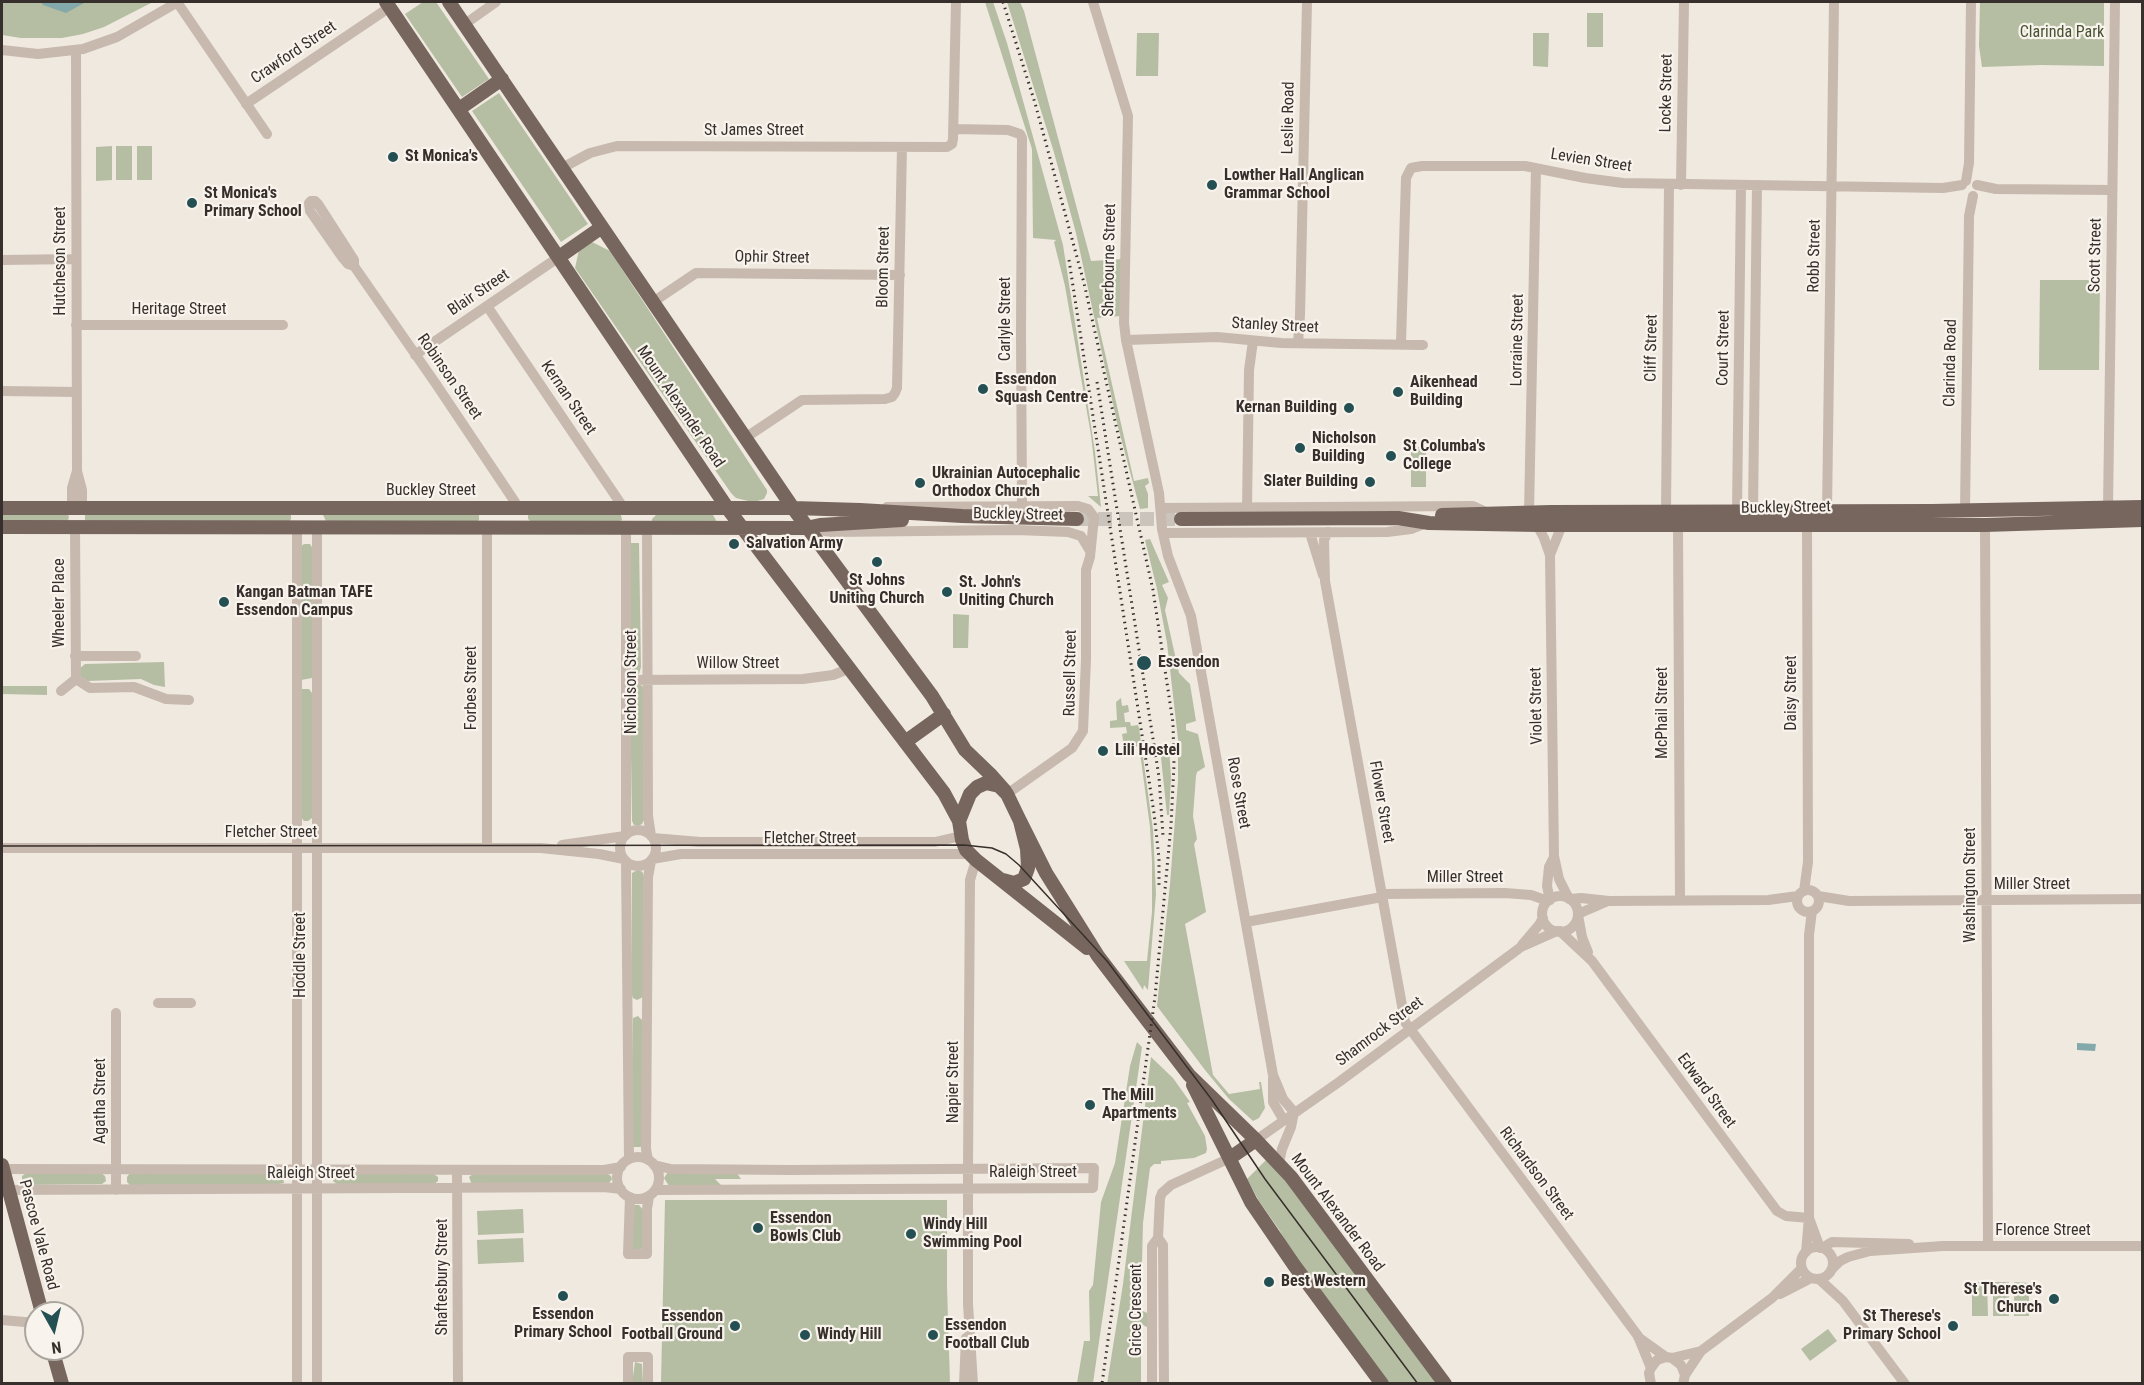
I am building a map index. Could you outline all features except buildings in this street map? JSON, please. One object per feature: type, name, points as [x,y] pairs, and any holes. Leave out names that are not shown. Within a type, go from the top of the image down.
[{"type":"main road","points":[[449,2],[806,528],[944,714],[965,750],[1006,792],[1020,821],[1028,853],[1027,874],[1024,879],[1017,883],[1003,880]]},
{"type":"main road","name":"Mount Alexander Road","points":[[391,3],[459,109],[728,509],[947,798],[959,821]]},
{"type":"main road","points":[[459,109],[502,79]]},
{"type":"main road","points":[[559,257],[602,227]]},
{"type":"main road","points":[[75,527],[77,507]]},
{"type":"main road","points":[[487,507],[487,527]]},
{"type":"main road","points":[[517,507],[517,528]]},
{"type":"main road","points":[[623,507],[626,512],[626,527]]},
{"type":"main road","name":"Buckley Street","points":[[1398,518],[1429,523],[1562,525],[1672,519],[1965,518],[1985,525],[2036,524],[2112,517],[2142,507]]},
{"type":"main road","name":"Buckley Street","points":[[2,508],[793,508],[1077,519]]},
{"type":"main road","points":[[315,508],[317,527]]},
{"type":"main road","points":[[297,528],[315,508]]},
{"type":"main road","points":[[647,509],[647,527]]},
{"type":"main road","points":[[2036,509],[2036,524]]},
{"type":"main road","name":"Buckley Street","points":[[1965,518],[1986,510],[2036,509],[2142,520]]},
{"type":"main road","points":[[1985,525],[1986,510]]},
{"type":"main road","name":"Buckley Street","points":[[1181,519],[1398,518],[1416,515],[1529,512],[1672,519],[1737,511],[1807,518]]},
{"type":"main road","name":"Buckley Street","points":[[2,527],[806,528],[820,525],[962,516]]},
{"type":"main road","points":[[2112,517],[2142,528]]},
{"type":"main road","points":[[905,742],[944,714]]},
{"type":"main road","points":[[973,857],[961,836],[959,821],[969,796],[977,787],[991,783],[1006,792]]},
{"type":"main road","name":"Mount Alexander Road","points":[[1020,821],[1046,873],[1098,956],[1189,1075],[1279,1163],[1445,1383]]},
{"type":"main road","name":"Mount Alexander Road","points":[[973,857],[1098,956]]},
{"type":"main road","name":"Mount Alexander Road","points":[[1189,1075],[1255,1209],[1382,1383]]},
{"type":"main road","points":[[1230,1158],[1256,1140]]},
{"type":"main road","name":"Pascoe Vale Road","points":[[2,1168],[5,1190],[38,1301]]},
{"type":"main road","points":[[56,1361],[62,1383]]},
{"type":"street","points":[[2,50],[38,54],[75,51],[94,46],[117,37],[178,2],[267,134]]},
{"type":"street","points":[[465,24],[496,2]]},
{"type":"street","points":[[954,129],[956,2]]},
{"type":"street","name":"Sherbourne Street","points":[[1093,2],[1128,116],[1124,324],[1161,508],[1161,520]]},
{"type":"street","name":"Leslie Road","points":[[1298,343],[1307,2]]},
{"type":"street","name":"Locke Street","points":[[1675,185],[1684,2]]},
{"type":"street","name":"Robb Street","points":[[1827,518],[1834,2]]},
{"type":"street","name":"Clarinda Road","points":[[1965,518],[1971,2]]},
{"type":"street","name":"Scott Street","points":[[2112,517],[2112,190],[2115,2]]},
{"type":"street","name":"Crawford Street","points":[[246,104],[391,3]]},
{"type":"street","name":"Hutcheson Street","points":[[75,51],[77,471],[72,488],[77,507]]},
{"type":"street","name":"Carlyle Street","points":[[954,129],[1008,130],[1020,134],[1023,145],[1022,506]]},
{"type":"street","name":"St James Street","points":[[562,168],[590,153],[617,146],[950,146],[954,129]]},
{"type":"street","name":"Bloom Street","points":[[745,438],[802,400],[889,399],[895,393],[897,388],[902,147]]},
{"type":"street","name":"Levien Street","points":[[1401,343],[1406,178],[1411,168],[1512,166],[1536,168],[1605,182],[1675,185],[2112,190]]},
{"type":"street","name":"Lorraine Street","points":[[1529,512],[1536,168]]},
{"type":"street","name":"Cliff Street","points":[[1672,519],[1675,185]]},
{"type":"street","name":"Court Street","points":[[1737,511],[1741,185]]},
{"type":"street","name":"Court Street","points":[[1753,511],[1758,185]]},
{"type":"street","name":"Robinson Street","points":[[354,266],[348,264],[342,257],[310,211],[311,201],[318,204],[354,260],[354,266],[517,507]]},
{"type":"street","name":"Blair Street","points":[[415,355],[559,257]]},
{"type":"street","points":[[2,260],[76,259]]},
{"type":"street","name":"Ophir Street","points":[[653,302],[696,273],[900,275]]},
{"type":"street","name":"Kernan Street","points":[[487,306],[623,507]]},
{"type":"street","name":"Heritage Street","points":[[76,325],[283,325]]},
{"type":"street","name":"Stanley Street","points":[[1126,340],[1217,337],[1298,343],[1424,345]]},
{"type":"street","points":[[1247,508],[1249,370],[1253,341]]},
{"type":"street","points":[[2,391],[76,392]]},
{"type":"street","name":"Buckley Street","points":[[860,510],[904,506],[1078,506],[1088,509],[1095,521],[1090,552]]},
{"type":"street","name":"Buckley Street","points":[[1161,508],[1476,507],[1489,513]]},
{"type":"street","name":"Daisy Street","points":[[1806,1252],[1809,1218],[1807,518]]},
{"type":"street","name":"McPhail Street","points":[[1672,519],[1680,900]]},
{"type":"street","name":"Rose Street","points":[[1161,520],[1170,564],[1191,616],[1273,1076],[1273,1102],[1283,1119]]},
{"type":"street","name":"Buckley Street","points":[[1163,533],[1389,531],[1411,529],[1429,523]]},
{"type":"street","name":"Violet Street","points":[[1537,525],[1551,555],[1554,856],[1559,879],[1570,899]]},
{"type":"street","name":"Violet Street","points":[[1551,555],[1562,525]]},
{"type":"street","name":"Washington Street","points":[[1985,525],[1988,1246]]},
{"type":"street","name":"Wheeler Place","points":[[75,527],[76,679]]},
{"type":"street","name":"Hoddle Street","points":[[316,1383],[317,527]]},
{"type":"street","name":"Forbes Street","points":[[487,527],[487,848]]},
{"type":"street","name":"Nicholson Street","points":[[626,527],[626,835]]},
{"type":"street","name":"Nicholson Street","points":[[647,527],[648,816],[652,837]]},
{"type":"street","name":"Hoddle Street","points":[[297,528],[297,1383]]},
{"type":"street","name":"Buckley Street","points":[[806,528],[828,532],[1059,531],[1081,536],[1090,552]]},
{"type":"street","name":"Flower Street","points":[[1328,532],[1324,540],[1325,580],[1402,1009],[1409,1029]]},
{"type":"street","name":"Flower Street","points":[[1310,533],[1318,565],[1325,580]]},
{"type":"street","name":"Russell Street","points":[[1006,792],[1072,748],[1083,731],[1087,640],[1086,570],[1090,552]]},
{"type":"street","points":[[75,656],[136,656]]},
{"type":"street","name":"Willow Street","points":[[627,680],[803,679],[833,675],[848,669]]},
{"type":"street","points":[[61,691],[76,679],[90,688],[134,687],[159,698],[189,700]]},
{"type":"street","points":[[630,1197],[628,1254],[647,1254],[647,1209],[659,1177],[646,1149],[648,874],[656,849],[652,837],[639,830],[626,835],[620,848],[625,860],[625,1163],[618,1178],[621,1189],[630,1197],[636,1198],[652,1193]]},
{"type":"street","name":"Fletcher Street","points":[[541,848],[626,835]]},
{"type":"street","name":"Fletcher Street","points":[[652,837],[700,842],[935,842],[961,836]]},
{"type":"street","name":"Fletcher Street","points":[[2,848],[541,848],[599,854],[625,860]]},
{"type":"street","name":"Fletcher Street","points":[[651,860],[681,854],[973,857]]},
{"type":"street","name":"Violet Street","points":[[1549,901],[1547,886],[1549,867],[1554,856]]},
{"type":"street","name":"Napier Street","points":[[973,857],[970,880],[968,1168],[968,1304],[973,1383]]},
{"type":"street","points":[[625,860],[638,866],[651,860]]},
{"type":"street","name":"Miller Street","points":[[1246,922],[1382,896],[1505,893],[1531,895],[1549,901]]},
{"type":"street","points":[[1557,896],[1570,899],[1576,905],[1578,914],[1571,928],[1559,931],[1548,927],[1543,918],[1543,910],[1549,901],[1557,896]]},
{"type":"street","name":"Miller Street","points":[[1570,899],[1849,901],[2142,899]]},
{"type":"street","name":"Miller Street","points":[[1578,914],[1609,901]]},
{"type":"street","name":"Edward Street","points":[[1578,914],[1582,938],[1592,961]]},
{"type":"street","name":"Shamrock Street","points":[[1521,947],[1543,918]]},
{"type":"street","name":"Shamrock Street","points":[[1256,1140],[1339,1082],[1521,947],[1559,931]]},
{"type":"street","name":"Edward Street","points":[[1559,931],[1592,961],[1777,1211],[1786,1216],[1809,1218]]},
{"type":"street","points":[[158,1003],[191,1003]]},
{"type":"street","name":"Agatha Street","points":[[116,1013],[116,1190]]},
{"type":"street","name":"Richardson Street","points":[[1409,1029],[1638,1336],[1681,1365],[1684,1381]]},
{"type":"street","name":"Rose Street","points":[[1273,1076],[1282,1097],[1294,1112]]},
{"type":"street","points":[[1279,1163],[1282,1149],[1292,1127],[1294,1112]]},
{"type":"street","points":[[625,1163],[642,1158],[651,1162]]},
{"type":"street","name":"Grice Crescent","points":[[1152,1383],[1152,1246],[1158,1238],[1159,1202],[1162,1192],[1171,1185],[1230,1158]]},
{"type":"street","name":"Raleigh Street","points":[[651,1162],[670,1169],[1094,1168],[1094,1188],[652,1193]]},
{"type":"street","name":"Raleigh Street","points":[[2,1168],[604,1170],[625,1163]]},
{"type":"street","name":"Shaftesbury Street","points":[[457,1170],[458,1383]]},
{"type":"street","name":"Raleigh Street","points":[[5,1190],[593,1187],[621,1189]]},
{"type":"street","name":"Daisy Street","points":[[1809,1218],[1821,1248]]},
{"type":"street","name":"Grice Crescent","points":[[1158,1238],[1163,1245],[1164,1383]]},
{"type":"street","name":"Florence Street","points":[[1821,1248],[1832,1242],[1892,1242],[1943,1246],[2142,1246]]},
{"type":"street","name":"Florence Street","points":[[1831,1271],[1840,1260],[1858,1254],[1943,1246]]},
{"type":"street","points":[[1684,1381],[1701,1351],[1772,1298],[1802,1268],[1802,1259],[1806,1252],[1813,1248],[1821,1248],[1830,1254],[1833,1264],[1831,1271],[1843,1301]]},
{"type":"street","points":[[1802,1268],[1843,1301],[1905,1383]]},
{"type":"street","points":[[1772,1298],[1831,1271]]},
{"type":"street","name":"Napier Street","points":[[964,1383],[968,1304]]},
{"type":"street","points":[[1152,1314],[1164,1314]]},
{"type":"street","points":[[7,1320],[24,1317]]},
{"type":"street","points":[[7,1320],[24,1322]]},
{"type":"street","name":"Richardson Street","points":[[1638,1336],[1649,1378]]},
{"type":"street","points":[[1649,1378],[1657,1360],[1701,1351]]},
{"type":"street","points":[[628,1383],[628,1357],[648,1357],[648,1383]]},
{"type":"green space","points":[[2,2],[153,2],[104,27],[83,34],[62,38],[21,38],[2,35]]},
{"type":"green space","points":[[423,2],[436,2],[489,79],[462,97],[405,14]]},
{"type":"green space","points":[[985,2],[993,2],[1007,43],[1063,245],[1095,452],[1101,507],[1088,496],[1098,496],[1091,435],[1065,286],[1054,242],[1056,240],[1033,238],[1032,149]]},
{"type":"green space","points":[[1007,2],[1020,2],[1024,11],[1091,261],[1124,259],[1120,316],[1097,318],[1134,481],[1148,478],[1149,483],[1145,486],[1148,494],[1148,508],[1140,509],[1118,427],[1076,233],[1053,149]]},
{"type":"green space","name":"Clarinda Park","points":[[1980,2],[2104,2],[2104,66],[1982,67],[1979,46]]},
{"type":"green space","points":[[1587,13],[1603,13],[1603,47],[1587,47]]},
{"type":"green space","points":[[1137,33],[1159,33],[1158,76],[1136,76]]},
{"type":"green space","points":[[1533,33],[1549,33],[1548,67],[1533,66]]},
{"type":"green space","points":[[499,93],[588,224],[561,242],[472,111]]},
{"type":"green space","points":[[112,146],[112,180],[96,181],[96,147]]},
{"type":"green space","points":[[116,146],[132,146],[132,180],[116,180]]},
{"type":"green space","points":[[137,146],[152,146],[152,180],[137,180]]},
{"type":"green space","points":[[592,242],[610,251],[767,490],[764,499],[748,501],[736,498],[731,493],[575,268],[579,250]]},
{"type":"green space","points":[[2040,280],[2100,280],[2099,370],[2039,370]]},
{"type":"green space","points":[[1411,447],[1426,447],[1426,487],[1411,487]]},
{"type":"green space","points":[[327,512],[476,512],[479,520],[476,523],[327,523],[323,515]]},
{"type":"green space","points":[[2,513],[65,513],[69,516],[68,521],[2,523]]},
{"type":"green space","points":[[89,513],[287,513],[291,515],[291,519],[288,523],[89,523],[85,520],[85,515]]},
{"type":"green space","points":[[528,513],[621,515],[622,520],[533,523],[528,519]]},
{"type":"green space","points":[[656,515],[713,515],[717,522],[652,521]]},
{"type":"green space","points":[[1150,539],[1169,582],[1162,585],[1168,598],[1165,610],[1179,673],[1190,684],[1196,721],[1186,724],[1186,730],[1198,734],[1205,767],[1197,772],[1196,776],[1193,816],[1197,839],[1194,844],[1206,912],[1185,924],[1213,1075],[1229,1094],[1260,1089],[1259,1082],[1261,1082],[1265,1108],[1259,1118],[1253,1121],[1229,1099],[1157,1006],[1170,884],[1178,781],[1178,739],[1167,643],[1145,540]]},
{"type":"green space","points":[[629,543],[639,543],[641,667],[639,674],[635,675],[632,670]]},
{"type":"green space","points":[[310,544],[313,549],[312,678],[301,680],[300,547]]},
{"type":"green space","points":[[953,614],[969,615],[968,648],[953,648]]},
{"type":"green space","points":[[164,662],[165,687],[141,679],[88,681],[80,676],[79,669],[85,664]]},
{"type":"green space","points":[[638,683],[643,687],[644,820],[638,826],[632,821],[630,691],[634,684]]},
{"type":"green space","points":[[2,686],[47,686],[47,695],[2,694]]},
{"type":"green space","points":[[302,689],[309,689],[312,693],[312,818],[308,821],[304,821],[301,817],[300,693]]},
{"type":"green space","points":[[1121,698],[1122,706],[1128,705],[1129,712],[1124,713],[1125,722],[1130,722],[1131,726],[1138,725],[1139,728],[1153,830],[1156,894],[1148,990],[1144,985],[1143,990],[1124,961],[1147,961],[1152,912],[1152,862],[1150,827],[1139,745],[1125,754],[1122,734],[1127,733],[1126,727],[1110,728],[1110,721],[1117,720],[1116,702]]},
{"type":"green space","points":[[1169,747],[1171,777],[1169,815],[1167,815],[1160,748]]},
{"type":"green space","points":[[639,869],[643,873],[643,997],[637,1000],[632,995],[632,873]]},
{"type":"green space","points":[[638,1016],[643,1021],[644,1147],[632,1147],[633,1018]]},
{"type":"green space","points":[[1137,1042],[1142,1047],[1093,1383],[1077,1383],[1084,1341],[1090,1341],[1089,1291],[1093,1285],[1101,1202],[1115,1163],[1130,1066]]},
{"type":"green space","points":[[1151,1057],[1173,1078],[1190,1102],[1187,1103],[1205,1136],[1207,1149],[1206,1153],[1194,1158],[1161,1161],[1161,1164],[1154,1164],[1150,1168],[1143,1223],[1141,1304],[1141,1310],[1149,1314],[1149,1328],[1141,1324],[1141,1383],[1107,1384],[1123,1284]]},
{"type":"green space","points":[[1266,1160],[1288,1182],[1438,1383],[1388,1383],[1294,1258],[1280,1231],[1259,1201],[1247,1179]]},
{"type":"green space","points":[[668,1172],[736,1172],[741,1179],[715,1179],[721,1185],[669,1186],[664,1178]]},
{"type":"green space","points":[[101,1173],[105,1176],[106,1181],[102,1184],[26,1185],[22,1181],[22,1176],[25,1174]]},
{"type":"green space","points":[[130,1173],[279,1174],[283,1177],[284,1183],[131,1186],[127,1182]]},
{"type":"green space","points":[[474,1173],[606,1173],[612,1179],[609,1183],[472,1185],[469,1177]]},
{"type":"green space","points":[[339,1174],[434,1174],[438,1177],[438,1181],[433,1185],[338,1185],[333,1181],[334,1177]]},
{"type":"green space","name":"Windy Hill","points":[[665,1200],[947,1200],[950,1383],[661,1383]]},
{"type":"green space","points":[[639,1205],[643,1210],[643,1248],[636,1251],[633,1249],[633,1207]]},
{"type":"green space","points":[[523,1209],[524,1233],[478,1235],[477,1211]]},
{"type":"green space","points":[[523,1238],[524,1262],[478,1264],[477,1240]]},
{"type":"green space","points":[[1972,1282],[1987,1282],[1988,1316],[1972,1316]]},
{"type":"green space","points":[[1993,1282],[2009,1282],[2009,1316],[1993,1316]]},
{"type":"green space","points":[[2014,1282],[2029,1283],[2029,1316],[2014,1316]]},
{"type":"green space","points":[[1828,1329],[1837,1341],[1810,1361],[1801,1349]]},
{"type":"green space","points":[[635,1362],[642,1364],[643,1383],[632,1384]]},
{"type":"water","points":[[41,2],[86,2],[66,13],[43,5]]},
{"type":"water","points":[[2077,1043],[2096,1044],[2095,1051],[2077,1050]]},
{"type":"tunnel","points":[[1077,519],[1181,519]]},
{"type":"tram line","points":[[2,846],[964,845],[992,848],[1006,854],[1019,865],[1107,961],[1212,1100],[1265,1179],[1418,1384]]},
{"type":"railway","points":[[1003,2],[1035,103],[1084,283],[1153,590],[1173,723],[1174,765],[1171,825],[1155,997],[1102,1384]]},
{"type":"railway","points":[[1069,260],[1154,813],[1159,858],[1159,886]]},
{"type":"railway","points":[[1097,382],[1159,777],[1163,836]]},
{"type":"place","name":"St Monica's","points":[[393,157]]},
{"type":"place","name":"Lowther Hall Anglican Grammar School","points":[[1212,185]]},
{"type":"place","name":"St Monica's Primary School","points":[[192,203]]},
{"type":"place","name":"Essendon Squash Centre","points":[[983,389]]},
{"type":"place","name":"Aikenhead Building","points":[[1398,392]]},
{"type":"place","name":"Kernan Building","points":[[1349,408]]},
{"type":"place","name":"Nicholson Building","points":[[1300,448]]},
{"type":"place","name":"St Columba's College","points":[[1391,456]]},
{"type":"place","name":"Slater Building","points":[[1370,482]]},
{"type":"place","name":"Ukrainian Autocephalic Orthodox Church","points":[[920,483]]},
{"type":"place","name":"Salvation Army","points":[[734,544]]},
{"type":"place","name":"St Johns Uniting Church","points":[[877,562]]},
{"type":"place","name":"St. John's Uniting Church","points":[[947,592]]},
{"type":"place","name":"Kangan Batman TAFE Essendon Campus","points":[[224,602]]},
{"type":"place","name":"Essendon","points":[[1144,663]]},
{"type":"place","name":"Lili Hostel","points":[[1103,751]]},
{"type":"place","name":"The Mill Apartments","points":[[1090,1105]]},
{"type":"place","name":"Essendon Bowls Club","points":[[758,1228]]},
{"type":"place","name":"Windy Hill Swimming Pool","points":[[911,1234]]},
{"type":"place","name":"Best Western","points":[[1269,1282]]},
{"type":"place","name":"Essendon Primary School","points":[[563,1296]]},
{"type":"place","name":"St Therese's Church","points":[[2054,1299]]},
{"type":"place","name":"Essendon Football Ground","points":[[735,1326]]},
{"type":"place","name":"St Therese's Primary School","points":[[1953,1326]]},
{"type":"place","name":"Windy Hill","points":[[805,1335]]},
{"type":"place","name":"Essendon Football Club","points":[[933,1335]]}]
